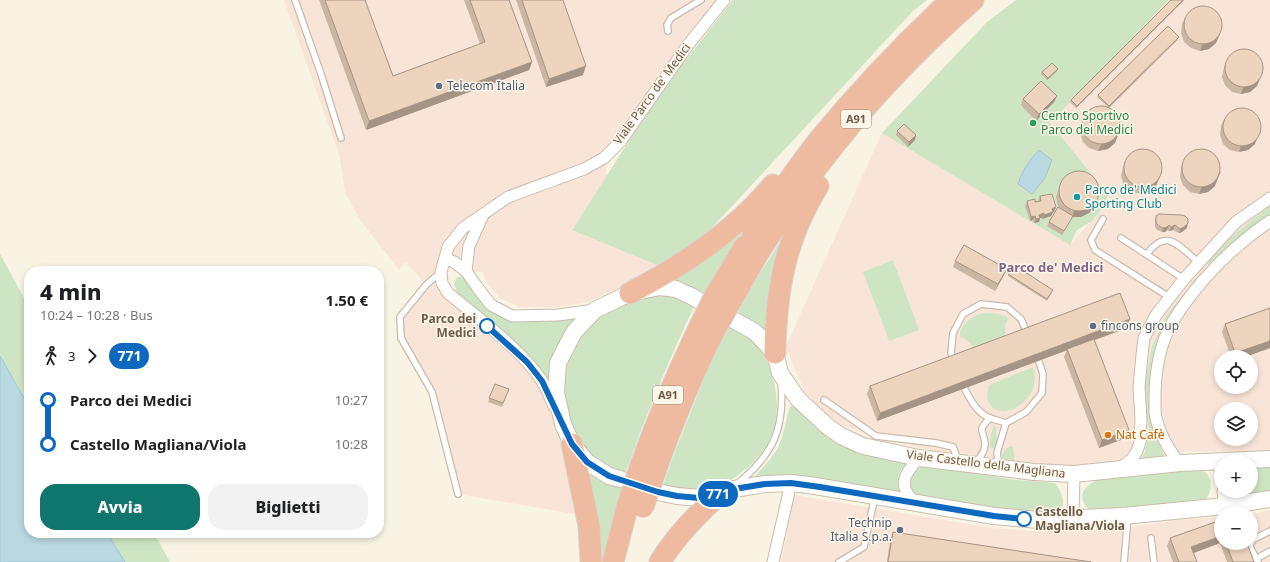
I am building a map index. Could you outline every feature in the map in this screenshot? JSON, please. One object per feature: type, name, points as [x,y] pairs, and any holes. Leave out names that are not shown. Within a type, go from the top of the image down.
[{"type":"highway","name":"A91","points":[[613,562],[635,506],[648,467],[670,428],[690,380],[707,328],[751,251],[773,203],[818,141],[860,92],[910,39],[951,0]]},
{"type":"highway","name":"A91","points":[[751,251],[786,210],[818,166],[859,115],[927,43],[974,0]]},
{"type":"highway","points":[[775,353],[778,302],[782,271],[792,238],[807,204],[827,170],[852,134],[859,115]]},
{"type":"highway","points":[[630,293],[680,264],[733,225],[762,198],[802,151],[818,141]]},
{"type":"highway","points":[[572,444],[589,526],[591,562]]},
{"type":"highway","points":[[660,562],[696,516],[723,493]]},
{"type":"highway","name":"A91","points":[[628,562],[635,506]]},
{"type":"street","name":"Viale Parco de' Medici","points":[[441,272],[448,247],[463,228],[483,215],[493,206],[508,198],[584,169],[604,158],[620,142],[688,44],[724,0]]},
{"type":"street","points":[[1120,468],[1132,459],[1140,442],[1141,419],[1139,387],[1144,338],[1156,315],[1198,262],[1236,222],[1270,198]]},
{"type":"street","name":"Viale Parco de' Medici","points":[[466,271],[469,246],[483,215]]},
{"type":"street","points":[[1180,463],[1173,456],[1160,430],[1155,412],[1155,388],[1160,354],[1171,324],[1189,298],[1228,254],[1250,234],[1270,221]]},
{"type":"street","points":[[445,258],[454,262],[466,271],[491,305],[512,316],[558,315],[594,310],[630,293],[660,287],[676,290],[691,296],[755,332],[775,353],[780,373]]},
{"type":"street","points":[[1198,262],[1211,273]]},
{"type":"street","points":[[441,272],[442,283],[448,293],[527,362],[542,381],[572,444],[587,462],[609,476],[620,479]]},
{"type":"street","points":[[563,424],[556,393],[558,363],[574,332],[594,310]]},
{"type":"street","name":"Viale Castello della Magliana","points":[[780,373],[798,399],[827,426],[841,436],[862,446],[919,458],[1034,472],[1074,474],[1120,468],[1214,461]]},
{"type":"street","points":[[916,503],[905,489],[904,479],[908,469],[919,458]]},
{"type":"street","name":"Viale Castello della Magliana","points":[[1258,459],[1270,459]]},
{"type":"street","points":[[1073,519],[1074,474]]},
{"type":"street","points":[[774,562],[791,483]]},
{"type":"street","points":[[658,492],[677,496],[699,498],[765,484],[791,483],[994,516],[1039,520],[1128,516],[1224,498],[1270,499]]},
{"type":"lane","points":[[294,0],[321,74],[341,138]]},
{"type":"lane","points":[[668,31],[667,25],[671,18],[700,0]]},
{"type":"lane","points":[[1103,219],[1091,240],[1095,250],[1169,298]]},
{"type":"lane","points":[[1121,238],[1184,279]]},
{"type":"lane","points":[[1147,254],[1152,246],[1162,240],[1171,240],[1198,262]]},
{"type":"lane","points":[[441,272],[426,285],[400,316],[401,338],[432,392],[458,494]]},
{"type":"lane","points":[[954,359],[951,353],[953,333],[963,314],[981,304],[1007,307],[1021,319],[1027,333]]},
{"type":"lane","points":[[999,467],[997,453],[1006,423],[1026,412],[1042,393],[1043,374],[1039,362]]},
{"type":"lane","points":[[723,493],[747,476],[764,457],[776,437],[781,418],[782,398],[780,373]]},
{"type":"lane","points":[[966,389],[967,394],[981,412],[990,418],[1006,423]]},
{"type":"lane","points":[[824,400],[876,436],[936,443],[953,447],[958,462]]},
{"type":"lane","points":[[975,464],[983,452],[985,443],[981,433],[982,426],[990,418]]},
{"type":"lane","points":[[839,562],[864,547],[875,496]]},
{"type":"lane","points":[[1124,562],[1128,516]]},
{"type":"lane","points":[[1258,537],[1270,532]]},
{"type":"lane","points":[[1151,538],[1154,562]]},
{"type":"lane","points":[[1252,550],[1257,560],[1270,552]]},
{"type":"shaded area","points":[[284,0],[724,0],[604,158],[607,176],[573,230],[659,266],[621,287],[588,302],[557,307],[519,307],[500,298],[488,285],[482,272],[466,271],[445,258],[448,293],[527,362],[563,424],[580,515],[458,494],[432,392],[401,338],[400,317],[426,285],[406,262],[399,270],[361,221],[345,193],[340,157]]},
{"type":"shaded area","points":[[1169,0],[1270,0],[1270,453],[1187,451],[1069,468],[937,453],[838,425],[804,391],[786,346],[882,133],[1070,245],[1105,205],[1108,194],[1050,123]]},
{"type":"shaded area","name":"Technip Italia S.p.a.","points":[[794,495],[992,528],[1035,531],[1080,531],[1132,527],[1179,520],[1214,518],[1214,550],[1258,550],[1258,513],[1270,510],[1270,562],[781,562]]},
{"type":"green space","points":[[733,0],[927,0],[913,11],[709,231],[659,266],[572,230],[659,94]]},
{"type":"green space","points":[[1016,0],[1169,0],[1050,123],[1108,194],[1105,205],[1092,221],[1077,230],[1070,245],[882,133],[987,22]],"holes":[[[1034,156],[1045,178],[1032,193],[1021,175]]]},
{"type":"green space","points":[[1270,206],[1270,215],[1211,266],[1208,263],[1229,239]]},
{"type":"green space","points":[[791,224],[767,332],[737,316],[744,299]]},
{"type":"green space","points":[[743,230],[744,232],[701,298],[664,283]]},
{"type":"green space","points":[[0,254],[24,298],[24,398],[0,356]]},
{"type":"green space","points":[[893,260],[919,330],[889,341],[863,272]]},
{"type":"green space","points":[[1200,273],[1204,277],[1169,322],[1153,382],[1156,438],[1165,457],[1140,462],[1145,452],[1149,428],[1146,411],[1145,384],[1152,346],[1166,316]]},
{"type":"green space","points":[[457,277],[463,277],[469,281],[511,318],[527,322],[578,318],[550,386],[457,292],[454,284]]},
{"type":"green space","points":[[665,294],[695,305],[657,390],[624,477],[602,466],[592,456],[576,434],[570,422],[565,405],[565,372],[570,355],[578,340],[588,326],[600,314],[615,305],[633,298]]},
{"type":"green space","points":[[990,313],[999,314],[1009,318],[1005,325],[1006,337],[974,349],[968,341],[960,337],[961,329],[966,322],[976,315]]},
{"type":"green space","points":[[731,324],[760,347],[771,370],[776,392],[777,405],[776,418],[769,442],[753,463],[734,478],[715,489],[700,492],[662,488],[708,370],[716,351]]},
{"type":"green space","points":[[1033,367],[1035,379],[1032,390],[1026,400],[1009,410],[1001,411],[993,408],[987,398],[989,385]]},
{"type":"green space","points":[[795,405],[860,452],[879,458],[907,463],[898,476],[900,493],[754,478],[779,446],[790,407]]},
{"type":"green space","points":[[993,426],[996,427],[997,443],[995,449],[989,447]]},
{"type":"green space","points":[[1010,446],[1013,447],[1015,464],[1003,461],[1001,453],[1003,454],[1004,450]]},
{"type":"green space","points":[[1258,464],[1270,464],[1270,494],[1258,496]]},
{"type":"green space","points":[[930,465],[1016,480],[1055,483],[1063,499],[1063,504],[1058,511],[1046,516],[916,496],[911,485],[912,476],[919,468]]},
{"type":"green space","points":[[585,469],[608,483],[622,487],[602,562],[600,562]]},
{"type":"green space","points":[[1197,469],[1206,473],[1211,483],[1209,494],[1205,501],[1092,512],[1082,498],[1088,485],[1099,479]]},
{"type":"green space","points":[[110,538],[157,538],[170,562],[125,562]]},
{"type":"water","points":[[1039,150],[1052,160],[1045,178],[1032,194],[1018,184],[1026,166]]},
{"type":"water","points":[[0,356],[24,398],[24,538],[110,538],[125,562],[0,562]]},
{"type":"building","points":[[325,0],[365,0],[393,76],[485,42],[470,0],[509,0],[532,62],[369,121]]},
{"type":"building","points":[[522,0],[563,0],[586,66],[549,79]]},
{"type":"building","points":[[1171,0],[1183,0],[1077,106],[1071,100]]},
{"type":"building","points":[[1199,6],[1207,6],[1214,9],[1219,14],[1222,25],[1219,36],[1214,41],[1207,44],[1199,44],[1192,41],[1187,36],[1184,29],[1184,21],[1187,14],[1192,9]]},
{"type":"building","points":[[1168,26],[1179,37],[1109,106],[1098,95]]},
{"type":"building","points":[[1240,49],[1248,49],[1255,52],[1260,57],[1263,68],[1260,79],[1255,84],[1248,87],[1240,87],[1233,84],[1228,79],[1225,72],[1225,64],[1228,57],[1233,52]]},
{"type":"building","points":[[1052,63],[1058,69],[1048,78],[1042,72]]},
{"type":"building","points":[[1041,81],[1057,96],[1039,114],[1023,99]]},
{"type":"building","points":[[1097,106],[1105,106],[1112,109],[1117,114],[1120,125],[1117,136],[1112,141],[1105,144],[1097,144],[1090,141],[1085,136],[1082,129],[1082,121],[1085,114],[1090,109]]},
{"type":"building","points":[[1238,108],[1246,108],[1253,111],[1258,116],[1261,127],[1258,138],[1253,143],[1246,146],[1238,146],[1231,143],[1226,138],[1223,131],[1223,123],[1226,116],[1231,111]]},
{"type":"building","points":[[904,124],[916,135],[909,142],[897,131]]},
{"type":"building","points":[[1139,149],[1147,149],[1154,152],[1159,157],[1162,168],[1159,179],[1154,184],[1147,187],[1139,187],[1132,184],[1127,179],[1124,172],[1124,164],[1127,157],[1132,152]]},
{"type":"building","points":[[1197,149],[1205,149],[1212,152],[1217,157],[1220,168],[1217,179],[1212,184],[1205,187],[1197,187],[1190,184],[1185,179],[1182,172],[1182,164],[1185,157],[1190,152]]},
{"type":"building","name":"Parco de' Medici Sporting Club","points":[[1083,171],[1090,174],[1096,180],[1099,191],[1098,199],[1090,208],[1083,211],[1075,211],[1068,208],[1060,199],[1059,187],[1062,180],[1071,172]]},
{"type":"building","points":[[1052,194],[1056,207],[1052,209],[1053,212],[1039,215],[1040,218],[1036,219],[1035,216],[1031,217],[1027,201],[1035,199],[1035,202],[1041,201],[1040,196]]},
{"type":"building","points":[[1058,207],[1073,216],[1064,231],[1049,222]]},
{"type":"building","points":[[1159,214],[1185,216],[1188,219],[1188,223],[1180,229],[1175,225],[1171,227],[1169,225],[1163,228],[1156,223],[1156,216]]},
{"type":"building","points":[[964,245],[1007,269],[998,284],[955,261]]},
{"type":"building","points":[[1014,265],[1053,290],[1047,299],[1008,274]]},
{"type":"building","points":[[1120,293],[1130,319],[880,413],[870,386]]},
{"type":"building","points":[[1270,308],[1270,341],[1244,350],[1234,350],[1225,324]]},
{"type":"building","points":[[1094,339],[1129,430],[1102,440],[1067,349]]},
{"type":"building","points":[[495,384],[509,389],[503,403],[489,398]]},
{"type":"building","points":[[1214,522],[1214,539],[1191,547],[1197,562],[1179,562],[1170,538]]},
{"type":"building","points":[[893,532],[1091,562],[888,562]]},
{"type":"building","points":[[1229,550],[1250,550],[1254,562],[1233,562]]},
{"type":"bus line","name":"771","points":[[487,326],[527,362],[542,381],[572,444],[587,462],[609,476],[658,492],[677,496],[699,498],[718,495],[728,490],[765,484],[791,483],[994,516],[1024,519]]},
{"type":"place","name":"Telecom Italia","points":[[439,86]]},
{"type":"place","name":"Centro Sportivo Parco dei Medici","points":[[1033,123]]},
{"type":"place","name":"Parco de' Medici Sporting Club","points":[[1077,197]]},
{"type":"place","name":"Parco dei Medici","points":[[487,326]]},
{"type":"place","name":"fincons group","points":[[1093,326]]},
{"type":"place","name":"Nat Cafè","points":[[1108,435]]},
{"type":"place","name":"Castello Magliana/Viola","points":[[1024,519]]},
{"type":"place","name":"Technip Italia S.p.a.","points":[[900,530]]},
{"type":"district","name":"Parco de' Medici","points":[[1051,267]]}]
